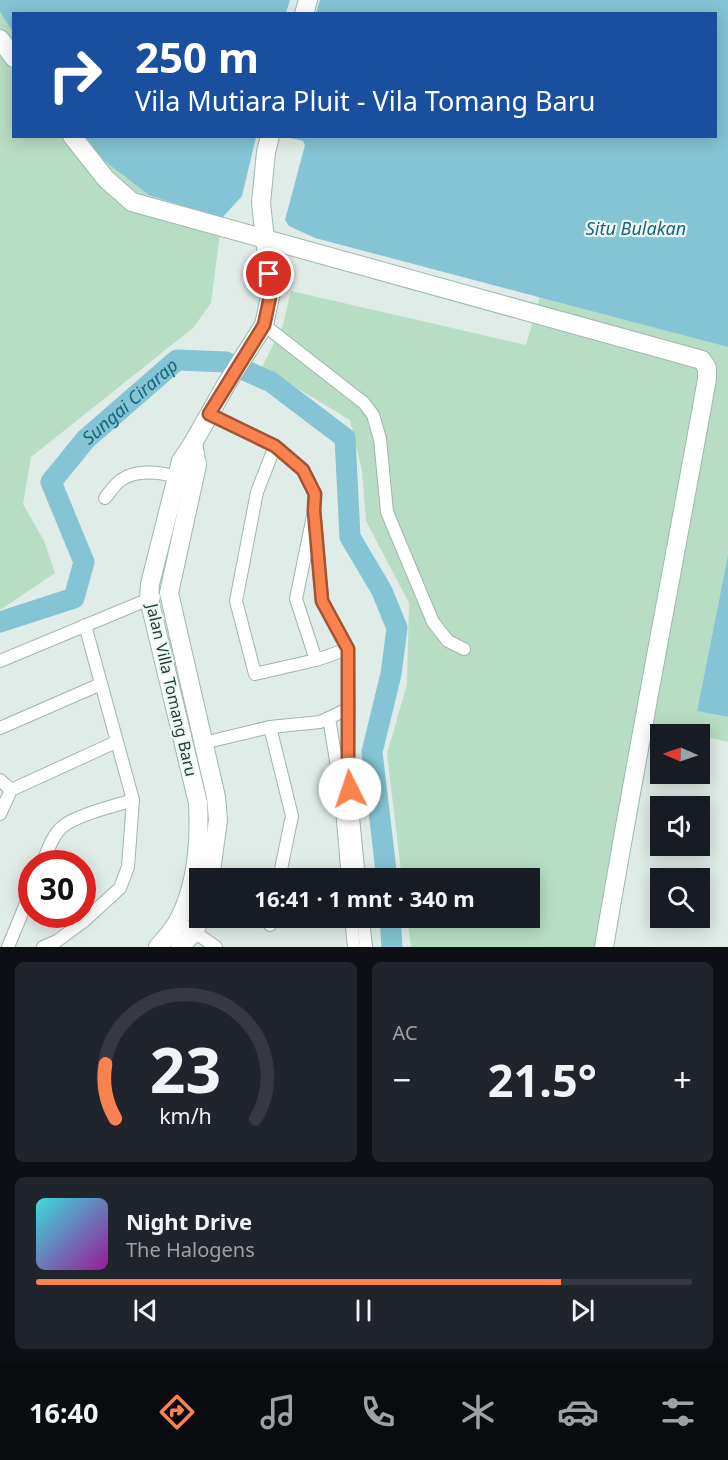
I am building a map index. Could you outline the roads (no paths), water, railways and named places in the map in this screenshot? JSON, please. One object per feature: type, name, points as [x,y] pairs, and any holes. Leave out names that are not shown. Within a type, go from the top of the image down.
[{"type":"street","points":[[0,39],[12,55]]},
{"type":"street","points":[[74,138],[106,179],[132,202],[702,360],[707,368],[707,379],[636,755],[604,947]]},
{"type":"street","points":[[193,443],[227,383],[264,325],[271,292],[261,203],[270,138]]},
{"type":"street","points":[[264,325],[364,403],[373,415],[380,439],[387,512],[434,622],[448,640],[464,649]]},
{"type":"street","points":[[209,414],[275,446],[303,470],[315,494],[314,510],[296,598],[316,660]]},
{"type":"street","name":"Jalan Villa Tomang Baru","points":[[158,947],[178,921],[190,891],[199,829],[198,803],[149,599],[150,584],[180,461],[193,443]]},
{"type":"street","name":"Jalan Villa Tomang Baru","points":[[193,443],[196,465],[169,593],[216,797],[218,820],[211,868]]},
{"type":"street","points":[[275,446],[257,492],[236,601],[255,674],[316,660],[348,649]]},
{"type":"street","points":[[105,498],[121,479],[143,472],[163,473],[177,477]]},
{"type":"street","points":[[314,510],[322,601],[348,649],[348,766],[358,868]]},
{"type":"street","points":[[0,661],[149,599],[169,593]]},
{"type":"street","points":[[85,625],[133,800],[128,867],[120,888],[96,906]]},
{"type":"street","points":[[0,728],[101,684]]},
{"type":"street","points":[[203,743],[270,726],[320,722],[349,708]]},
{"type":"street","points":[[328,718],[340,785],[347,868]]},
{"type":"street","points":[[270,726],[292,816],[281,868]]},
{"type":"street","points":[[0,814],[11,790],[116,742]]},
{"type":"street","points":[[0,780],[11,790]]},
{"type":"street","points":[[48,850],[61,828],[71,821],[133,800]]},
{"type":"street","points":[[178,921],[189,923]]},
{"type":"street","points":[[8,947],[18,924]]},
{"type":"street","points":[[43,947],[57,940],[69,928]]},
{"type":"street","points":[[180,947],[194,928]]},
{"type":"street","points":[[200,928],[216,947]]},
{"type":"street","points":[[352,928],[354,947]]},
{"type":"street","points":[[364,928],[366,947]]},
{"type":"water","points":[[0,0],[290,0],[286,12],[12,12],[12,30],[0,12]]},
{"type":"water","name":"Situ Bulakan","points":[[320,0],[728,0],[728,347],[315,238],[289,226],[285,220],[305,145],[303,141],[290,138],[717,138],[717,12],[316,12]]},
{"type":"water","points":[[87,138],[256,138],[242,196],[222,218],[149,195],[102,159]]},
{"type":"water","points":[[728,555],[728,717],[697,711]]},
{"type":"waterway","name":"Sungai Cirarap","points":[[0,622],[74,598],[84,562],[51,482],[86,439],[177,360],[226,362],[271,382],[345,438],[350,537],[382,591],[397,628],[391,674],[372,752],[386,868]]},
{"type":"waterway","name":"Sungai Cirarap","points":[[391,928],[392,947]]}]
